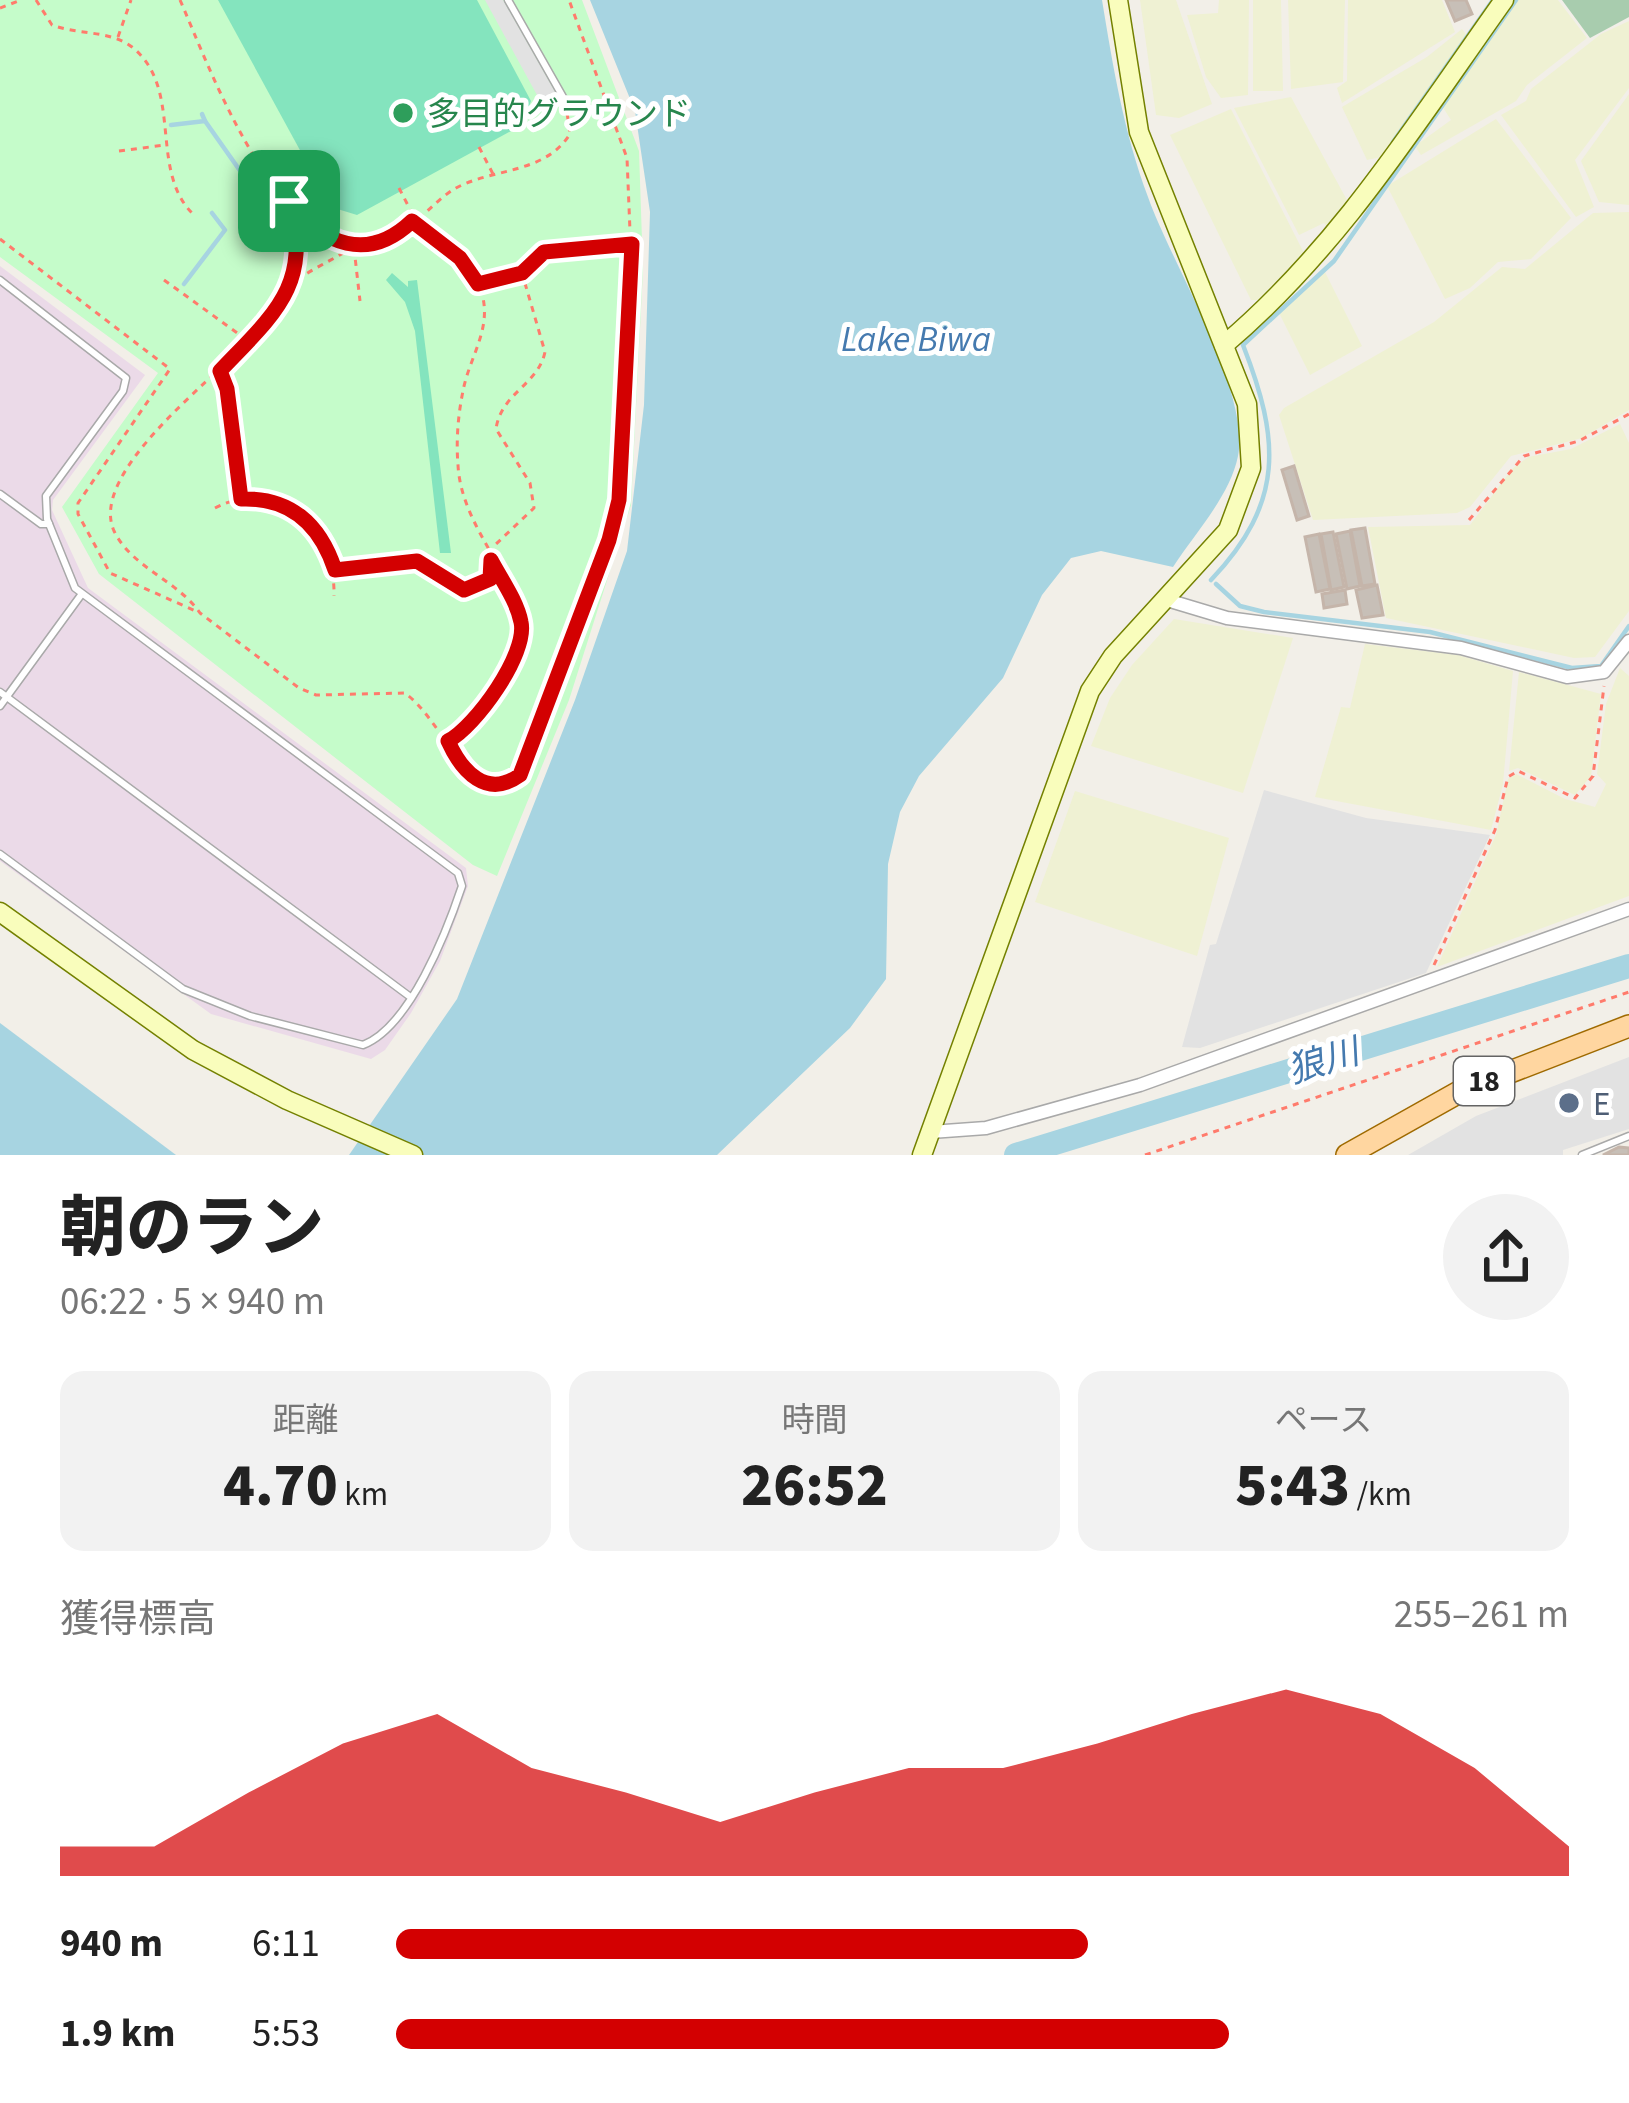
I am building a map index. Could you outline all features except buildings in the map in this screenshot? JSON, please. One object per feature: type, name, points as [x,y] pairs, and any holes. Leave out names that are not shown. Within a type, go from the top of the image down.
[{"type":"main road","name":"18","points":[[1347,1155],[1478,1083],[1629,1026]]},
{"type":"street","points":[[922,1154],[1090,691],[1113,656],[1228,530],[1251,468],[1247,404],[1139,131],[1118,0]]},
{"type":"street","points":[[1224,345],[1304,274],[1327,246],[1504,0]]},
{"type":"street","points":[[1167,600],[1227,618],[1461,647],[1568,676],[1591,678],[1604,673],[1629,641]]},
{"type":"street","points":[[931,1132],[986,1128],[1144,1084],[1436,983],[1629,909]]},
{"type":"street","points":[[0,912],[194,1050],[413,1155]]},
{"type":"lane","points":[[508,0],[562,97]]},
{"type":"lane","points":[[0,280],[126,378],[123,391],[46,496],[49,524],[82,595],[458,873],[461,886],[431,967],[382,1033],[363,1045],[218,1005],[183,988],[0,854]]},
{"type":"lane","points":[[0,494],[41,524],[49,524]]},
{"type":"lane","points":[[0,706],[3,695],[82,595]]},
{"type":"lane","points":[[3,695],[409,996]]},
{"type":"lane","points":[[1582,1155],[1629,1136]]},
{"type":"path","points":[[0,8],[21,0]]},
{"type":"path","points":[[36,0],[52,25],[117,39],[132,46],[153,70],[173,189],[195,216]]},
{"type":"path","points":[[117,39],[131,0]]},
{"type":"path","points":[[180,0],[219,94],[289,201],[313,230],[353,246]]},
{"type":"path","points":[[0,238],[170,369],[78,503],[78,514],[110,573],[200,613],[316,695],[404,693],[432,716],[470,776],[497,786],[510,783],[520,775],[552,698],[619,500],[632,244],[627,158],[569,0]]},
{"type":"path","points":[[200,613],[189,598],[128,551],[110,513],[112,494],[154,434],[182,401],[248,341],[291,284],[353,246],[386,243],[459,186],[562,147],[570,120],[562,97]]},
{"type":"path","points":[[119,151],[166,145]]},
{"type":"path","points":[[479,147],[494,176]]},
{"type":"path","points":[[399,188],[413,220],[460,258],[478,284],[485,322],[463,387],[458,465],[472,523],[522,623],[520,643],[478,719],[448,741]]},
{"type":"path","points":[[289,201],[299,252],[291,284]]},
{"type":"path","points":[[478,284],[522,273],[544,252],[632,244]]},
{"type":"path","points":[[353,246],[360,301]]},
{"type":"path","points":[[335,570],[417,561],[464,590],[490,579],[495,545],[534,508],[530,483],[496,429],[498,411],[542,365],[545,352],[522,273]]},
{"type":"path","points":[[164,280],[248,341]]},
{"type":"path","points":[[220,371],[227,389],[241,499]]},
{"type":"path","points":[[1469,520],[1524,456],[1579,441],[1629,414]]},
{"type":"path","points":[[215,508],[241,499],[289,507],[317,533],[335,570],[334,596]]},
{"type":"path","points":[[1436,983],[1431,969],[1495,830],[1508,777],[1518,772],[1575,798],[1590,785],[1604,673]]},
{"type":"path","points":[[1145,1155],[1629,992]]},
{"type":"shaded area","points":[[485,0],[503,0],[559,99],[543,106]]},
{"type":"shaded area","points":[[0,266],[145,375],[53,500],[52,510],[88,588],[466,868],[468,886],[440,961],[385,1050],[371,1059],[211,1014],[0,861]]},
{"type":"shaded area","points":[[1264,790],[1366,818],[1490,835],[1426,973],[1200,1048],[1182,1047],[1210,945],[1216,944]]},
{"type":"shaded area","name":"E","points":[[1629,1057],[1629,1129],[1563,1150],[1563,1155],[1408,1155],[1476,1116]]},
{"type":"green space","points":[[0,0],[582,0],[639,151],[643,270],[631,505],[569,700],[497,876],[473,865],[99,574],[62,507],[158,373],[0,257]]},
{"type":"green space","name":"多目的グラウンド","points":[[218,0],[477,0],[531,101],[522,125],[357,215],[331,207]]},
{"type":"green space","points":[[1140,0],[1176,0],[1212,104],[1179,118],[1156,115]]},
{"type":"green space","points":[[1219,0],[1249,0],[1248,95],[1221,98],[1206,77],[1187,15],[1218,13]]},
{"type":"green space","points":[[1253,0],[1281,0],[1283,91],[1253,91]]},
{"type":"green space","points":[[1288,0],[1345,0],[1343,82],[1291,89]]},
{"type":"green space","points":[[1348,0],[1442,0],[1455,32],[1342,103],[1337,88],[1347,81]]},
{"type":"green space","points":[[1517,0],[1558,0],[1587,38],[1527,85],[1516,101],[1421,155],[1415,146],[1451,120],[1442,106]]},
{"type":"green space","points":[[1562,0],[1629,0],[1629,17],[1590,38]]},
{"type":"green space","points":[[1629,21],[1629,88],[1575,160],[1594,207],[1576,217],[1501,115],[1526,101],[1531,89],[1601,34]]},
{"type":"green space","points":[[1462,29],[1468,37],[1381,157],[1367,160],[1342,107],[1427,57]]},
{"type":"green space","points":[[1629,94],[1629,205],[1599,202],[1581,161]]},
{"type":"green space","points":[[1291,97],[1348,202],[1328,229],[1324,223],[1299,235],[1234,108]]},
{"type":"green space","points":[[1231,109],[1306,257],[1260,300],[1251,300],[1170,135]]},
{"type":"green space","points":[[1496,119],[1571,218],[1531,259],[1498,262],[1470,288],[1445,299],[1387,186]]},
{"type":"green space","points":[[1629,212],[1629,410],[1582,438],[1511,456],[1470,507],[1457,513],[1313,520],[1279,415],[1284,408],[1434,322],[1502,267],[1525,269],[1593,213]]},
{"type":"green space","points":[[1325,272],[1362,346],[1310,375],[1279,313]]},
{"type":"green space","points":[[392,273],[408,287],[408,281],[417,280],[451,553],[440,553],[415,331],[405,302],[386,280]]},
{"type":"green space","points":[[1620,424],[1629,443],[1629,611],[1595,657],[1574,658],[1386,618],[1368,527],[1470,525],[1512,469],[1528,457],[1571,449]]},
{"type":"green space","points":[[1174,619],[1293,638],[1243,793],[1091,746],[1110,698],[1132,665]]},
{"type":"green space","points":[[1365,644],[1458,655],[1513,671],[1503,784],[1491,830],[1315,797],[1341,707],[1350,708]]},
{"type":"green space","points":[[1620,668],[1629,676],[1629,896],[1437,967],[1496,835],[1508,779],[1516,774],[1565,799],[1595,807],[1606,784],[1597,774],[1606,704]]},
{"type":"green space","points":[[1519,672],[1601,694],[1591,776],[1575,795],[1518,768],[1509,771]]},
{"type":"green space","points":[[1075,791],[1229,838],[1197,956],[1035,902]]},
{"type":"water","name":"Lake Biwa","points":[[590,0],[1102,0],[1132,149],[1233,397],[1238,456],[1220,500],[1173,567],[1101,551],[1071,558],[1042,595],[1003,678],[919,776],[900,812],[888,864],[886,979],[850,1028],[717,1155],[349,1155],[457,999],[575,700],[627,551],[644,405],[650,212],[635,111]]},
{"type":"water","points":[[0,1023],[176,1155],[0,1155]]},
{"type":"waterway","points":[[1393,142],[1493,0]]},
{"type":"waterway","points":[[1211,580],[1252,524],[1269,469],[1264,411],[1243,345],[1334,261],[1516,0]]},
{"type":"waterway","points":[[171,125],[205,121],[202,114]]},
{"type":"waterway","points":[[205,121],[272,216],[277,234]]},
{"type":"waterway","points":[[184,284],[225,230],[212,213]]},
{"type":"waterway","points":[[1216,584],[1240,606],[1264,612],[1430,632],[1572,668],[1601,666],[1629,626]]},
{"type":"waterway","name":"狼川","points":[[1016,1155],[1629,966]]},
{"type":"place","name":"多目的グラウンド","points":[[403,113]]},
{"type":"place","name":"E","points":[[1569,1103]]},
{"type":"route","points":[[289,201],[313,230],[353,246],[386,243],[412,221],[460,258],[478,284],[508,272],[522,273],[544,252],[632,244],[619,500],[552,698],[520,775],[510,783],[497,786],[470,776],[448,741],[478,719],[520,643],[522,623],[491,560],[490,579],[479,589],[464,590],[417,561],[335,570],[317,533],[289,507],[271,500],[241,499],[227,389],[220,371],[275,306],[298,269],[297,229],[289,201]]}]
